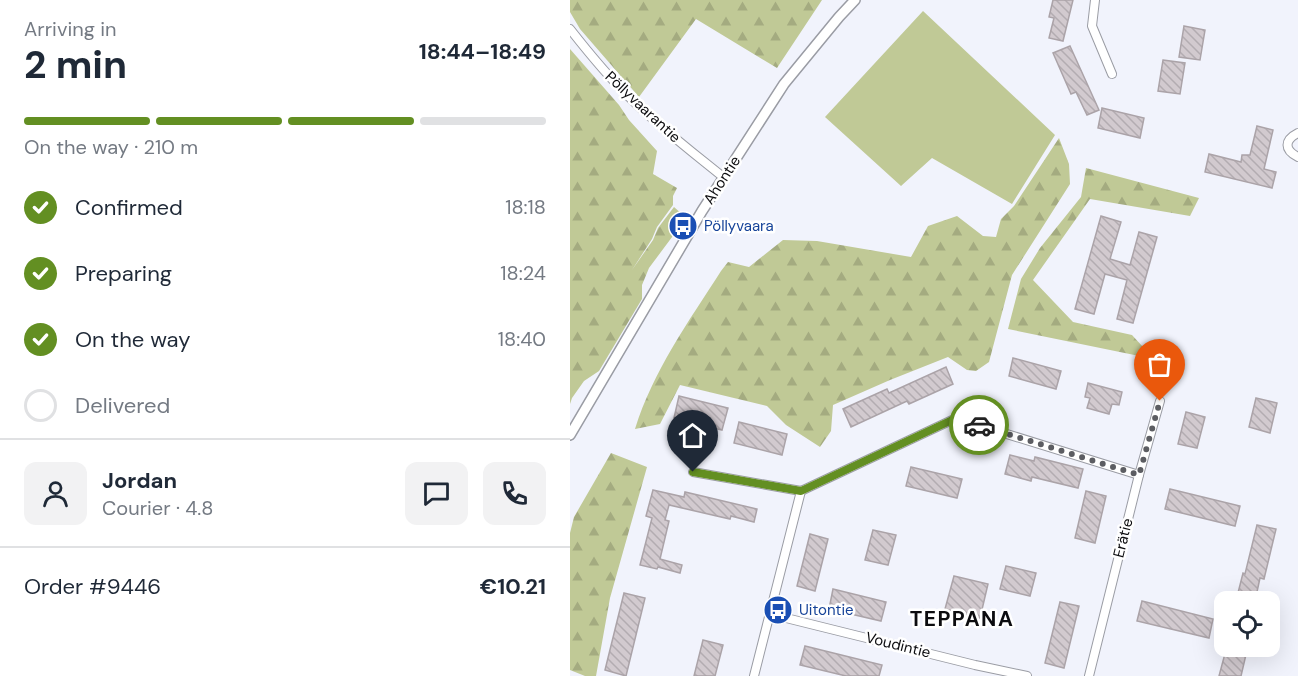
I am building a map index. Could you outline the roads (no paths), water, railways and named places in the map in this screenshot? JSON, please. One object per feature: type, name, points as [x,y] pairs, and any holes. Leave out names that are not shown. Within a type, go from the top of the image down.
[{"type":"street","name":"Ahontie","points":[[570,435],[723,177],[784,84],[855,0]]},
{"type":"street","points":[[1095,0],[1092,26],[1112,74]]},
{"type":"street","name":"Pöllyvaarantie","points":[[570,29],[600,67],[628,96],[723,177]]},
{"type":"street","points":[[1298,133],[1290,136],[1288,149],[1298,157]]},
{"type":"street","name":"Erätie","points":[[1089,676],[1139,475],[1160,401]]},
{"type":"street","points":[[693,472],[801,491],[952,420],[981,426],[1139,475]]},
{"type":"street","points":[[753,676],[801,491]]},
{"type":"street","name":"Voudintie","points":[[770,614],[1027,676]]},
{"type":"place","name":"Pöllyvaara","points":[[683,226]]},
{"type":"place","name":"Uitontie","points":[[778,610]]},
{"type":"district","name":"TEPPANA","points":[[962,619]]}]
